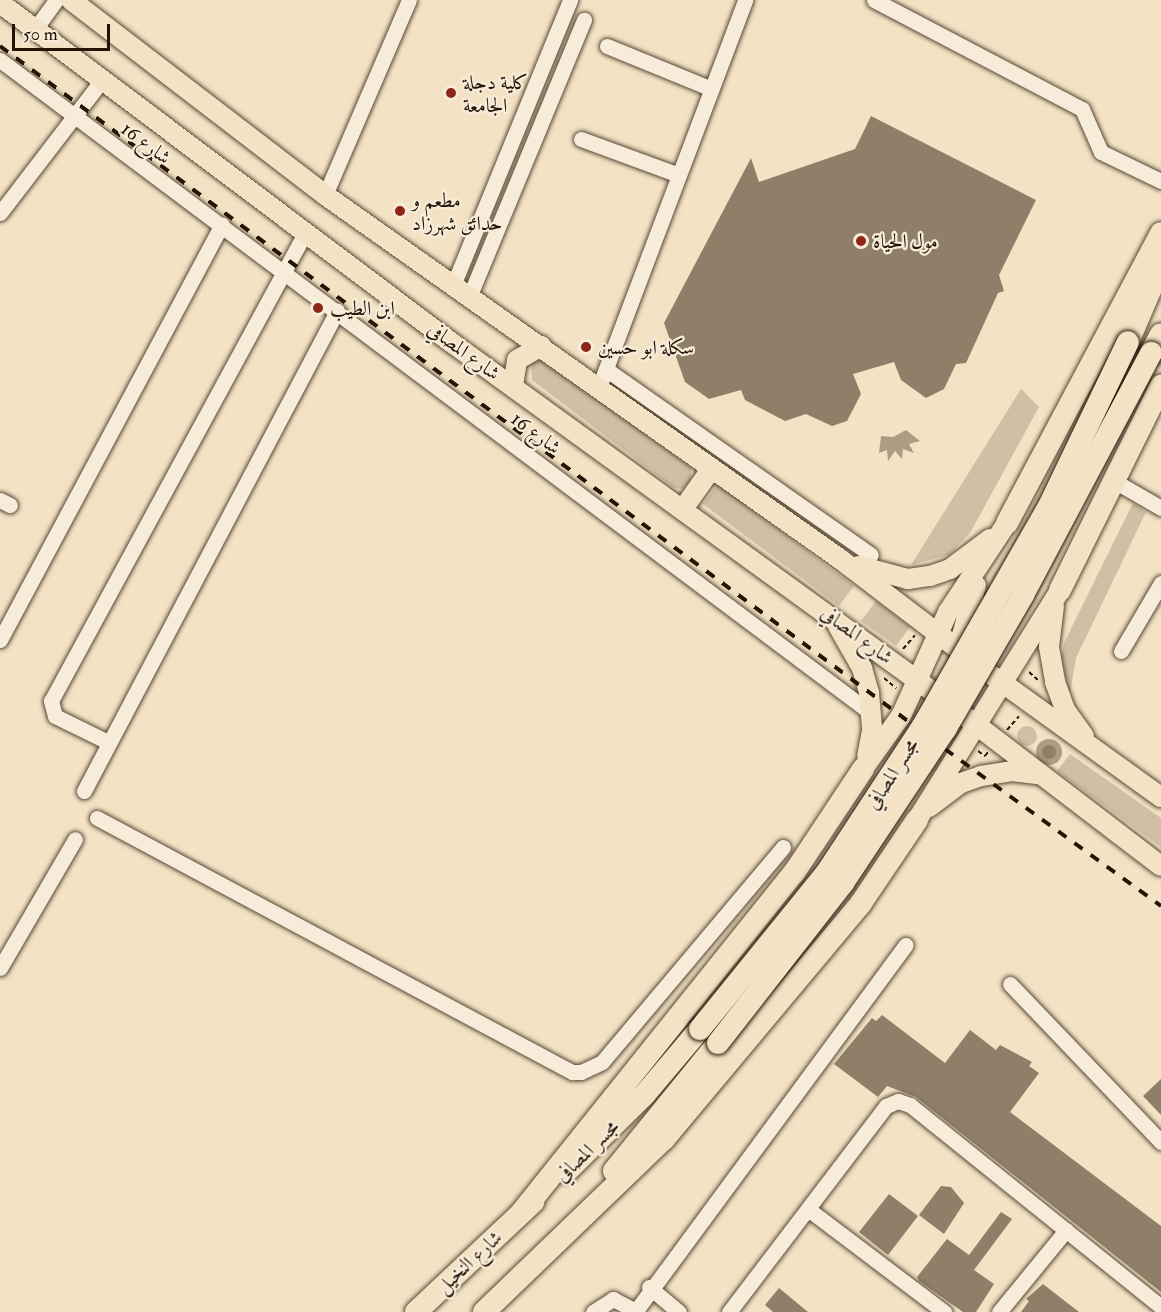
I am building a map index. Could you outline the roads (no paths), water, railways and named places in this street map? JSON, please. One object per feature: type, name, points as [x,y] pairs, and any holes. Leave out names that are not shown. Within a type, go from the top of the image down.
[{"type":"highway","points":[[1007,523],[1161,233]]},
{"type":"highway","name":"مجسر المصافي","points":[[522,1212],[604,1136],[700,1029],[827,872],[923,726],[1048,508],[1128,342],[1161,266]]},
{"type":"highway","name":"مجسر المصافي","points":[[556,1241],[718,1043],[843,883],[946,728],[1023,595],[1156,343]]},
{"type":"highway","points":[[1060,590],[1116,482],[1161,386]]},
{"type":"highway","points":[[522,1212],[794,873],[867,763]]},
{"type":"highway","points":[[484,1312],[664,1139],[745,1046],[861,903],[922,812]]},
{"type":"highway","name":"شارع النخيل","points":[[416,1312],[522,1212]]},
{"type":"main road","points":[[71,0],[325,195],[541,346],[603,379],[712,468],[840,559],[957,649],[967,605],[988,557]]},
{"type":"main road","name":"شارع المصافي","points":[[0,3],[485,366],[926,686]]},
{"type":"main road","points":[[485,366],[510,355],[517,329]]},
{"type":"main road","points":[[513,386],[517,360],[541,346]]},
{"type":"main road","points":[[683,509],[712,468]]},
{"type":"main road","points":[[867,763],[926,686],[937,634],[988,557],[1007,523]]},
{"type":"main road","points":[[840,559],[882,575],[930,576],[950,569],[1007,523]]},
{"type":"main road","points":[[984,604],[980,591],[988,557]]},
{"type":"main road","points":[[922,812],[968,723],[996,679],[1046,613],[1060,590]]},
{"type":"main road","points":[[1060,590],[1050,627],[1055,682],[1065,710],[1084,736],[1108,758]]},
{"type":"main road","points":[[1019,623],[1046,613]]},
{"type":"main road","points":[[828,615],[862,668],[873,731],[867,763]]},
{"type":"main road","points":[[996,679],[1161,797]]},
{"type":"main road","points":[[968,723],[998,741],[1038,774],[1161,866]]},
{"type":"main road","points":[[867,763],[895,752]]},
{"type":"main road","points":[[922,812],[961,783],[1012,771],[1038,774]]},
{"type":"main road","points":[[922,812],[926,779]]},
{"type":"street","points":[[35,29],[56,0]]},
{"type":"street","points":[[325,195],[409,0]]},
{"type":"street","points":[[454,283],[570,0]]},
{"type":"street","points":[[874,0],[1082,109],[1101,152],[1161,181]]},
{"type":"street","points":[[741,1],[712,89],[603,379],[871,555]]},
{"type":"street","points":[[470,295],[584,20]]},
{"type":"street","points":[[607,46],[712,89]]},
{"type":"street","name":"شارع 16","points":[[0,60],[871,713]]},
{"type":"street","points":[[0,213],[103,79]]},
{"type":"street","points":[[581,140],[680,175]]},
{"type":"street","points":[[0,640],[222,225]]},
{"type":"street","points":[[108,742],[55,716],[51,702],[305,233]]},
{"type":"street","points":[[84,791],[337,311]]},
{"type":"street","points":[[1116,482],[1161,508]]},
{"type":"street","points":[[1121,651],[1161,583]]},
{"type":"street","points":[[97,818],[572,1072],[581,1072],[602,1062],[783,846]]},
{"type":"street","points":[[0,968],[75,839]]},
{"type":"street","points":[[593,1312],[613,1299],[636,1312],[649,1287],[906,945]]},
{"type":"street","points":[[1010,984],[1161,1142]]},
{"type":"street","points":[[729,1312],[886,1106],[898,1101],[910,1105],[1161,1307]]},
{"type":"street","points":[[808,1209],[944,1312]]},
{"type":"street","points":[[999,1312],[1066,1230]]},
{"type":"street","points":[[649,1287],[679,1312]]},
{"type":"railway","points":[[0,46],[912,724]]},
{"type":"railway","points":[[945,749],[1161,906]]},
{"type":"place","name":"كلية دجلة الجامعة","points":[[451,93]]},
{"type":"place","name":"مطعم و حدائق شهرزاد","points":[[400,211]]},
{"type":"place","name":"مول الحياة","points":[[861,241]]},
{"type":"place","name":"ابن الطيب","points":[[318,308]]},
{"type":"place","name":"سكلة ابو حسين","points":[[586,347]]}]
